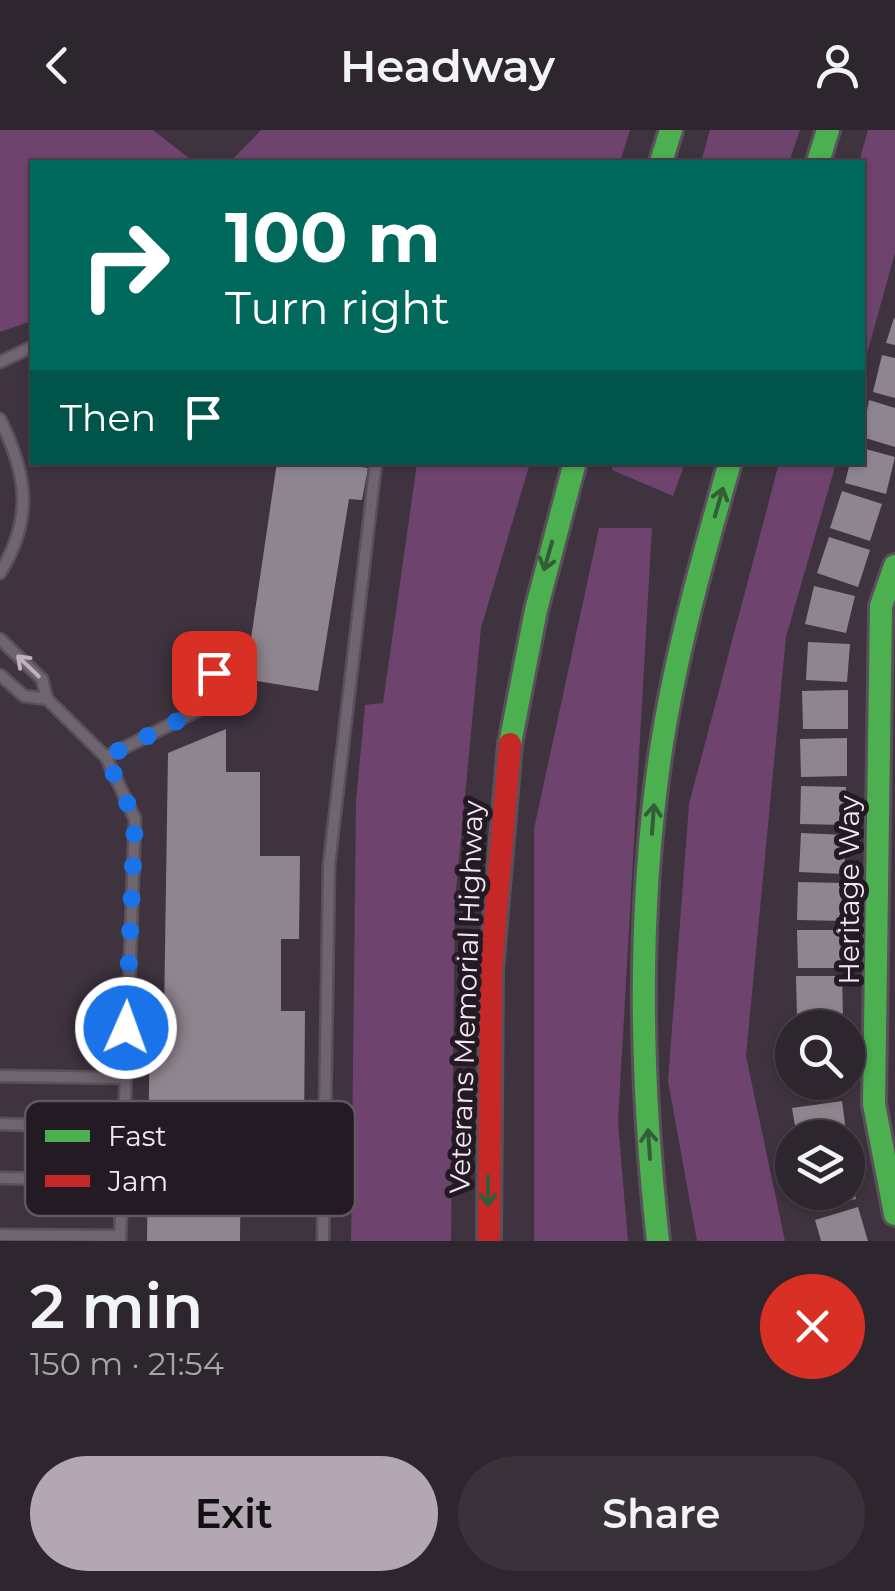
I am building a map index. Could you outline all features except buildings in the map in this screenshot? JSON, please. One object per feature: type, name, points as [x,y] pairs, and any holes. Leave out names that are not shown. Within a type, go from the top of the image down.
[{"type":"main road","points":[[662,160],[672,130]]},
{"type":"main road","points":[[819,160],[828,130]]},
{"type":"main road","name":"Veterans Memorial Highway","points":[[488,1241],[488,1114],[502,808],[517,700],[541,583],[574,465]]},
{"type":"main road","points":[[658,1241],[646,1096],[648,902],[656,788],[696,579],[729,465]]},
{"type":"main road","name":"Heritage Way","points":[[895,566],[881,606],[874,1104],[895,1214]]},
{"type":"lane","points":[[0,362],[30,348]]},
{"type":"lane","points":[[0,419],[21,461],[23,518],[0,573]]},
{"type":"lane","points":[[325,1101],[328,865],[376,465]]},
{"type":"lane","points":[[0,639],[42,679],[46,699],[106,757],[135,820],[124,1101]]},
{"type":"lane","points":[[106,757],[197,711],[214,673]]},
{"type":"lane","points":[[0,675],[24,696],[46,699]]},
{"type":"lane","points":[[0,1076],[124,1078]]},
{"type":"lane","points":[[0,1124],[25,1125]]},
{"type":"lane","points":[[0,1178],[25,1178]]},
{"type":"lane","points":[[323,1216],[323,1241]]},
{"type":"lane","points":[[0,1235],[120,1238]]},
{"type":"shaded area","points":[[0,130],[153,130],[191,160],[30,160],[30,322],[0,332]]},
{"type":"shaded area","points":[[261,130],[630,130],[621,160],[232,160]]},
{"type":"shaded area","points":[[710,130],[800,130],[790,160],[702,160]]},
{"type":"shaded area","points":[[868,130],[895,130],[895,253],[865,361],[865,160],[860,160]]},
{"type":"shaded area","points":[[417,465],[529,465],[481,628],[455,901],[451,1241],[351,1241],[351,1216],[355,1216],[356,801],[365,705],[383,703]]},
{"type":"shaded area","points":[[613,465],[684,465],[673,496],[612,470]]},
{"type":"shaded area","points":[[778,465],[835,465],[786,637],[746,1056],[775,1194],[775,1210],[778,1210],[785,1241],[697,1241],[668,1081],[689,804]]},
{"type":"shaded area","points":[[599,528],[652,528],[618,1122],[628,1241],[534,1241],[534,829]]},
{"type":"traffic: fast","points":[[662,160],[671,130]]},
{"type":"traffic: fast","points":[[819,160],[828,130]]},
{"type":"traffic: fast","points":[[510,744],[536,610],[574,465]]},
{"type":"traffic: fast","points":[[658,1241],[644,995],[653,811],[674,677],[729,465]]},
{"type":"traffic: fast","points":[[895,566],[881,606],[874,1104],[895,1214]]},
{"type":"traffic: jam","points":[[489,1241],[491,970],[510,744]]},
{"type":"route","points":[[126,1028],[135,820],[116,770],[106,757],[197,711],[214,673]]}]
